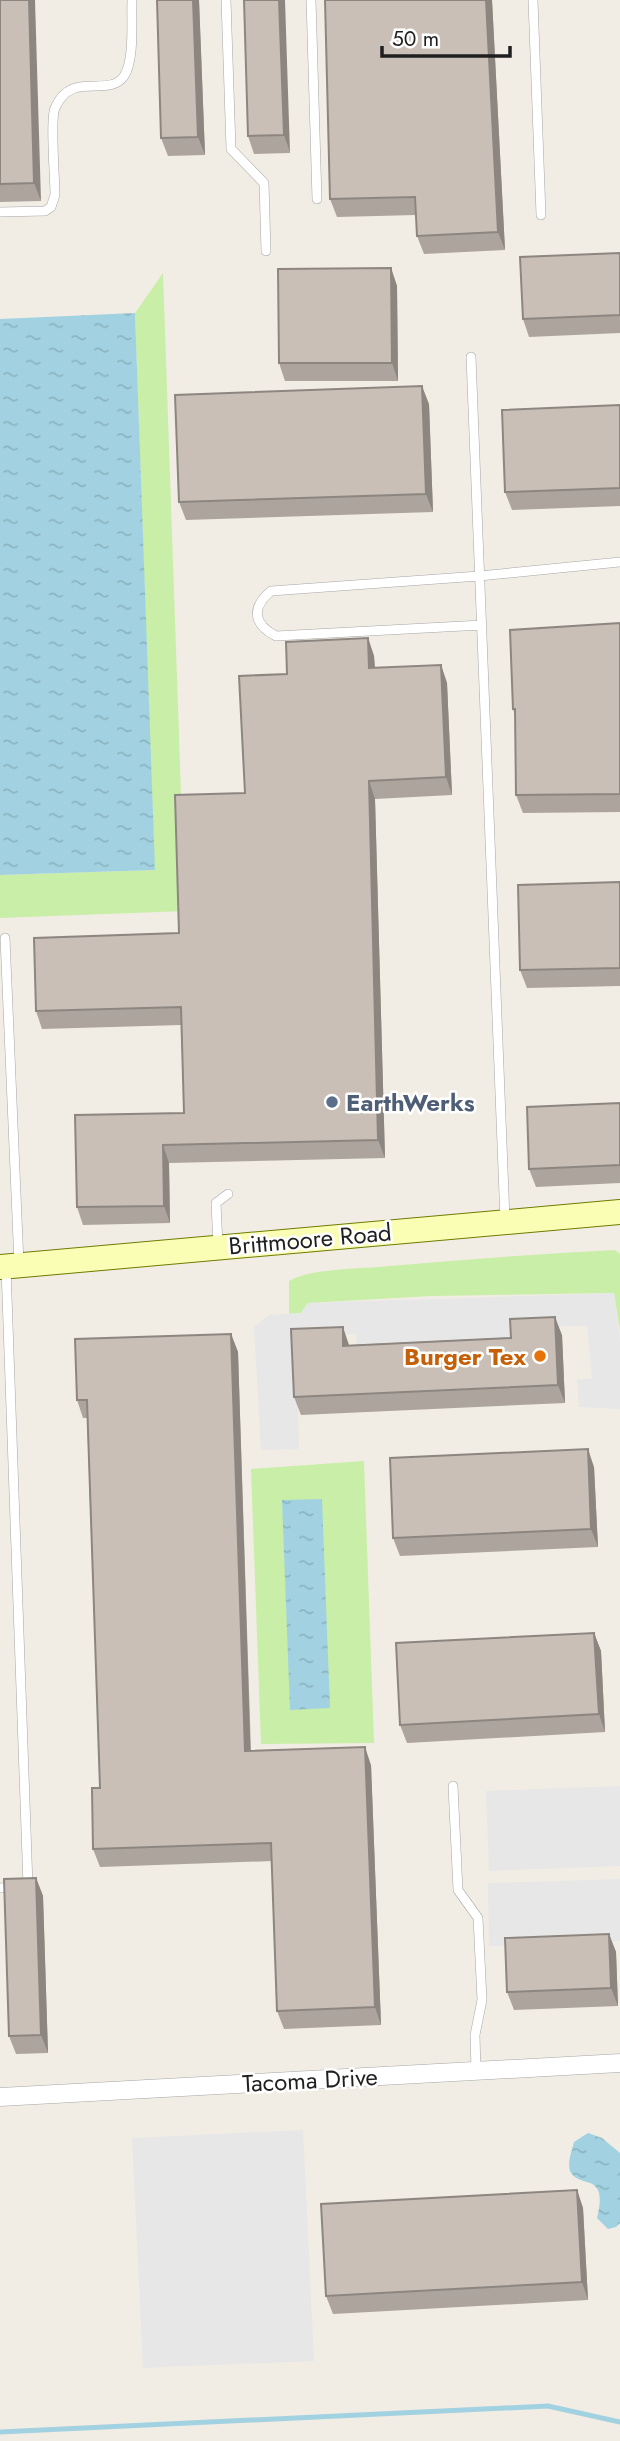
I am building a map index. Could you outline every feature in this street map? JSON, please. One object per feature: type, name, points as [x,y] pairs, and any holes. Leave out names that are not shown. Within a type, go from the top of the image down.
[{"type":"main road","name":"Brittmoore Road","points":[[9,1267],[620,1212]]},
{"type":"street","name":"Tacoma Drive","points":[[0,2097],[620,2063]]},
{"type":"lane","points":[[0,212],[45,211],[51,206],[55,195],[53,111],[64,92],[117,82],[124,76],[130,60],[132,0]]},
{"type":"lane","points":[[226,0],[231,149],[264,183],[266,251]]},
{"type":"lane","points":[[311,0],[317,199]]},
{"type":"lane","points":[[533,0],[541,215]]},
{"type":"lane","points":[[471,357],[505,1222]]},
{"type":"lane","points":[[482,625],[276,636],[260,626],[257,615],[259,605],[271,591],[479,576],[620,562]]},
{"type":"lane","points":[[0,1888],[29,1886],[9,1267],[5,937]]},
{"type":"lane","points":[[218,1248],[216,1203],[228,1194]]},
{"type":"lane","points":[[453,1786],[458,1890],[478,1918],[482,2000],[475,2035],[476,2071]]},
{"type":"green space","points":[[163,273],[185,911],[0,918],[0,875],[154,870],[135,313]]},
{"type":"green space","points":[[615,1250],[620,1254],[620,1332],[614,1293],[431,1296],[308,1303],[301,1313],[289,1314],[289,1281],[308,1274],[496,1257]]},
{"type":"green space","points":[[364,1461],[374,1743],[261,1744],[251,1469]]},
{"type":"shaded area","points":[[614,1293],[620,1342],[620,1409],[579,1407],[577,1380],[592,1378],[587,1326],[514,1327],[513,1346],[357,1356],[356,1334],[296,1337],[299,1449],[261,1450],[254,1327],[269,1315],[301,1313],[308,1303]]},
{"type":"shaded area","points":[[620,1786],[620,1866],[489,1871],[486,1791]]},
{"type":"shaded area","points":[[620,1879],[620,1941],[489,1946],[488,1883]]},
{"type":"shaded area","points":[[303,2130],[314,2361],[143,2368],[132,2138]]},
{"type":"water","points":[[135,313],[155,870],[0,875],[0,319]]},
{"type":"water","points":[[322,1499],[330,1708],[290,1710],[282,1500]]},
{"type":"water","points":[[588,2133],[602,2138],[620,2153],[620,2223],[616,2227],[608,2229],[597,2218],[600,2203],[596,2187],[574,2177],[569,2168],[574,2142]]},
{"type":"building","points":[[0,0],[29,0],[34,183],[0,184]]},
{"type":"building","points":[[157,0],[193,0],[198,137],[161,138]]},
{"type":"building","points":[[244,0],[279,0],[284,135],[248,136]]},
{"type":"building","points":[[325,0],[486,0],[498,232],[417,236],[415,197],[330,199]]},
{"type":"building","points":[[620,253],[620,315],[523,319],[520,257]]},
{"type":"building","points":[[391,268],[392,363],[279,363],[278,269]]},
{"type":"building","points":[[422,386],[426,494],[179,502],[175,395]]},
{"type":"building","points":[[620,405],[620,488],[505,492],[502,410]]},
{"type":"building","points":[[620,623],[620,794],[516,795],[515,709],[510,630]]},
{"type":"building","points":[[368,638],[369,668],[441,665],[446,777],[369,781],[378,1140],[163,1145],[164,1206],[77,1207],[75,1115],[184,1113],[181,1007],[36,1011],[34,938],[179,933],[175,795],[245,793],[239,676],[287,674],[286,642]]},
{"type":"building","points":[[620,882],[620,968],[520,970],[518,885]]},
{"type":"building","points":[[620,1103],[620,1165],[529,1169],[527,1107]]},
{"type":"building","points":[[555,1317],[558,1385],[294,1397],[291,1329],[343,1327],[343,1346],[511,1338],[510,1319]]},
{"type":"building","points":[[231,1334],[245,1751],[365,1747],[375,2007],[277,2011],[271,1843],[93,1849],[92,1788],[100,1788],[87,1400],[77,1400],[75,1339]]},
{"type":"building","points":[[588,1449],[591,1529],[393,1538],[390,1458]]},
{"type":"building","points":[[594,1633],[599,1714],[400,1725],[396,1643]]},
{"type":"building","points":[[36,1878],[41,2035],[9,2036],[4,1879]]},
{"type":"building","points":[[609,1934],[611,1988],[507,1992],[505,1938]]},
{"type":"building","points":[[577,2190],[582,2282],[326,2296],[321,2204]]},
{"type":"waterway","points":[[0,2432],[548,2406],[620,2422]]},
{"type":"place","name":"EarthWerks","points":[[332,1102]]},
{"type":"place","name":"Burger Tex","points":[[540,1356]]}]
